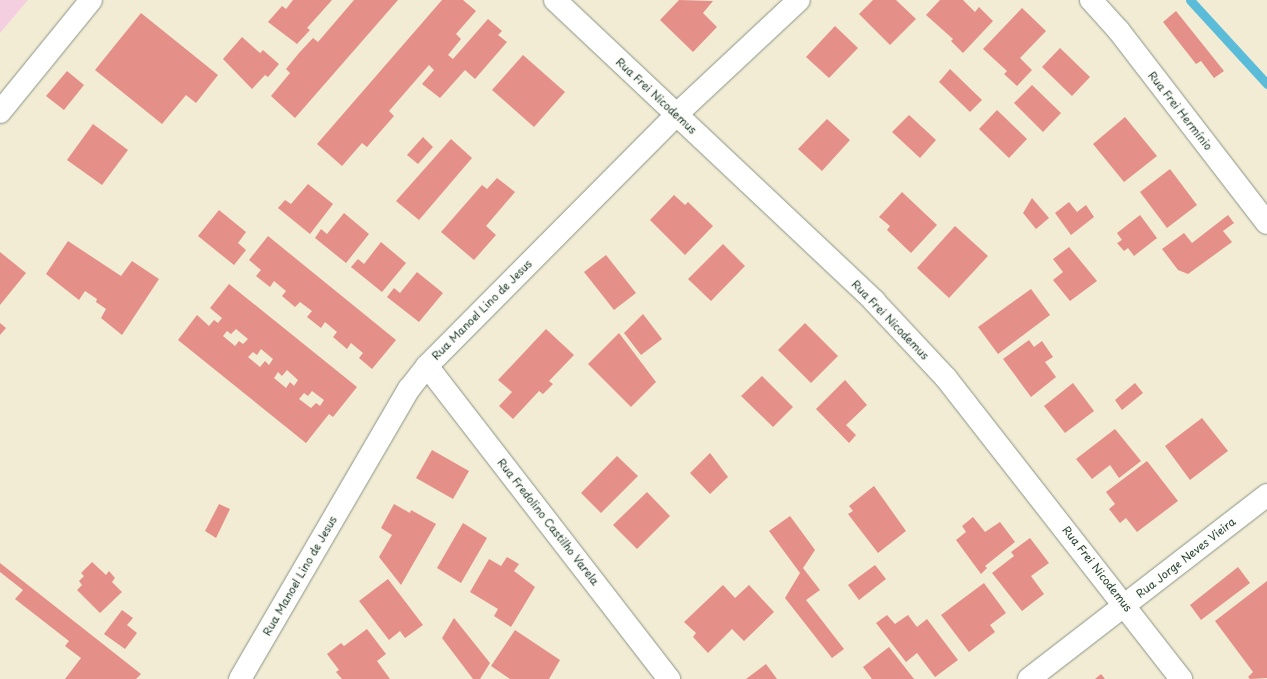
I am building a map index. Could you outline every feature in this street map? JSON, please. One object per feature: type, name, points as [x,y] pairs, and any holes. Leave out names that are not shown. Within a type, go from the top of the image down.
[{"type":"street","points":[[0,112],[91,0]]},
{"type":"street","name":"Rua Frei Nicodemus","points":[[555,0],[874,301],[946,378],[1181,679]]},
{"type":"street","name":"Rua Manoel Lino de Jesus","points":[[240,679],[409,389],[427,366],[676,115],[799,0]]},
{"type":"street","name":"Rua Frei Hermínio","points":[[1091,0],[1119,31],[1267,223]]},
{"type":"street","name":"Rua Fredolino Castilho Varela","points":[[427,366],[670,679]]},
{"type":"street","name":"Rua Jorge Neves Vieira","points":[[1029,679],[1267,495]]},
{"type":"shaded area","points":[[0,0],[28,0],[0,33]]},
{"type":"building","points":[[293,0],[332,0],[307,28],[310,30],[297,44],[268,22],[282,6],[286,9]]},
{"type":"building","points":[[354,0],[398,0],[295,118],[271,96],[290,73],[286,69],[299,53],[313,38],[318,42]]},
{"type":"building","points":[[442,0],[463,0],[476,11],[456,34],[461,39],[448,55],[453,59],[488,19],[502,31],[498,35],[507,42],[475,79],[465,70],[440,98],[422,84],[434,70],[429,65],[389,111],[394,116],[367,147],[362,143],[342,166],[317,144]]},
{"type":"building","points":[[679,0],[713,1],[703,13],[717,27],[693,52],[660,20]]},
{"type":"building","points":[[873,0],[896,0],[916,19],[890,45],[859,14]]},
{"type":"building","points":[[940,0],[963,0],[975,12],[979,7],[993,21],[963,53],[951,41],[953,39],[926,15]]},
{"type":"building","points":[[1022,8],[1046,31],[1020,58],[1032,70],[1017,86],[1004,74],[1007,71],[983,49]]},
{"type":"building","points":[[1176,11],[1224,71],[1214,78],[1201,61],[1196,64],[1163,22]]},
{"type":"building","points":[[141,13],[218,75],[196,103],[186,95],[162,124],[95,70]]},
{"type":"building","points":[[835,26],[858,48],[829,78],[806,57]]},
{"type":"building","points":[[242,37],[260,53],[263,50],[279,64],[268,77],[265,75],[252,89],[223,59]]},
{"type":"building","points":[[1060,48],[1090,77],[1072,96],[1042,67]]},
{"type":"building","points":[[523,55],[565,92],[534,127],[492,90]]},
{"type":"building","points":[[950,69],[982,100],[970,112],[939,82]]},
{"type":"building","points":[[67,71],[84,85],[64,110],[46,96]]},
{"type":"building","points":[[1032,85],[1061,113],[1043,132],[1014,103]]},
{"type":"building","points":[[997,110],[1027,139],[1009,158],[979,129]]},
{"type":"building","points":[[909,115],[936,140],[920,158],[892,132]]},
{"type":"building","points":[[1125,117],[1157,156],[1124,182],[1093,144]]},
{"type":"building","points":[[827,119],[850,140],[822,171],[798,149]]},
{"type":"building","points":[[93,124],[128,150],[102,185],[67,160]]},
{"type":"building","points":[[423,137],[433,147],[418,164],[407,155]]},
{"type":"building","points":[[451,139],[472,158],[419,220],[396,201]]},
{"type":"building","points":[[1170,169],[1197,205],[1167,228],[1140,192]]},
{"type":"building","points":[[497,178],[515,192],[486,226],[496,235],[474,260],[441,232],[482,185],[487,189]]},
{"type":"building","points":[[308,184],[333,204],[310,234],[278,208],[285,200],[291,204]]},
{"type":"building","points":[[902,192],[937,225],[911,253],[887,230],[890,226],[879,217]]},
{"type":"building","points":[[674,195],[685,205],[688,202],[713,226],[685,255],[650,220]]},
{"type":"building","points":[[1032,198],[1049,218],[1036,229],[1023,213]]},
{"type":"building","points":[[1069,202],[1077,212],[1086,205],[1094,217],[1071,235],[1055,213]]},
{"type":"building","points":[[219,210],[246,232],[238,243],[246,250],[234,265],[198,236]]},
{"type":"building","points":[[344,213],[369,234],[346,263],[315,238],[321,229],[327,234]]},
{"type":"building","points":[[1140,215],[1157,238],[1134,256],[1128,248],[1124,251],[1117,243],[1122,240],[1117,233]]},
{"type":"building","points":[[1228,215],[1234,223],[1223,231],[1232,242],[1188,274],[1178,270],[1162,249],[1184,233],[1192,243]]},
{"type":"building","points":[[955,226],[988,256],[949,298],[917,268]]},
{"type":"building","points":[[268,236],[396,340],[372,369],[359,358],[363,353],[351,343],[347,349],[333,337],[337,332],[325,322],[321,328],[307,317],[312,311],[300,302],[295,307],[282,296],[286,291],[274,281],[270,287],[256,276],[261,270],[249,260]]},
{"type":"building","points":[[68,241],[121,276],[132,261],[159,279],[122,335],[101,318],[106,309],[96,302],[97,299],[85,291],[79,300],[46,274]]},
{"type":"building","points":[[381,242],[406,263],[382,292],[351,267],[358,259],[364,264]]},
{"type":"building","points":[[723,244],[745,266],[711,301],[688,279]]},
{"type":"building","points":[[1069,247],[1097,281],[1070,301],[1053,280],[1063,272],[1053,259]]},
{"type":"building","points":[[0,252],[26,273],[0,305]]},
{"type":"building","points":[[606,255],[636,293],[614,310],[584,272]]},
{"type":"building","points":[[417,272],[443,293],[419,322],[387,297],[394,288],[400,293]]},
{"type":"building","points":[[229,284],[357,387],[333,417],[329,414],[306,443],[178,340],[197,315],[209,326],[214,320],[218,323],[222,318],[210,308]],"holes":[[[236,329],[248,339],[243,344],[239,341],[235,346],[223,336],[227,331],[231,334]],[[261,349],[273,359],[269,365],[265,361],[260,367],[248,357],[253,352],[257,355]],[[287,370],[298,380],[294,386],[290,382],[286,388],[274,378],[278,372],[282,376]],[[312,391],[324,400],[320,406],[316,403],[311,408],[299,399],[304,393],[308,396]]]},
{"type":"building","points":[[1031,289],[1050,315],[998,354],[978,327]]},
{"type":"building","points":[[643,314],[662,339],[641,355],[624,333]]},
{"type":"building","points":[[0,323],[6,328],[0,335]]},
{"type":"building","points":[[805,323],[838,356],[811,383],[778,350]]},
{"type":"building","points":[[546,329],[574,355],[549,381],[553,384],[543,394],[539,391],[513,419],[499,406],[512,392],[498,380]]},
{"type":"building","points":[[619,333],[656,382],[631,407],[588,364]]},
{"type":"building","points":[[1029,340],[1034,347],[1042,341],[1053,357],[1045,362],[1056,377],[1031,397],[1003,359]]},
{"type":"building","points":[[762,376],[793,407],[773,427],[741,396]]},
{"type":"building","points":[[845,380],[867,405],[846,425],[856,435],[849,443],[816,409]]},
{"type":"building","points":[[1073,383],[1094,411],[1065,433],[1044,406]]},
{"type":"building","points":[[1135,383],[1143,393],[1122,410],[1115,400]]},
{"type":"building","points":[[1202,418],[1228,451],[1190,480],[1165,446]]},
{"type":"building","points":[[1115,429],[1141,461],[1119,478],[1110,465],[1092,479],[1076,459]]},
{"type":"building","points":[[432,450],[469,471],[453,499],[416,478]]},
{"type":"building","points":[[710,453],[728,477],[710,494],[690,473]]},
{"type":"building","points":[[617,456],[638,476],[601,513],[581,493]]},
{"type":"building","points":[[1147,461],[1178,501],[1137,532],[1126,518],[1120,523],[1109,509],[1115,504],[1106,492]]},
{"type":"building","points":[[874,486],[906,531],[878,553],[848,514],[853,511],[849,506]]},
{"type":"building","points":[[647,492],[670,516],[637,549],[613,525]]},
{"type":"building","points":[[219,504],[230,509],[216,538],[205,531]]},
{"type":"building","points":[[394,504],[410,513],[411,510],[436,524],[401,585],[379,557],[392,535],[381,528]]},
{"type":"building","points":[[790,516],[815,550],[803,568],[820,590],[806,600],[844,649],[832,658],[785,598],[800,573],[769,531]]},
{"type":"building","points":[[973,517],[985,532],[1000,522],[1015,542],[985,566],[987,568],[981,574],[956,540],[966,532],[962,526]]},
{"type":"building","points":[[463,523],[487,538],[461,583],[437,568]]},
{"type":"building","points":[[1030,538],[1049,563],[1031,576],[1044,594],[1022,611],[992,573],[1014,556],[1011,552]]},
{"type":"building","points":[[507,557],[519,564],[514,571],[535,587],[511,627],[494,616],[498,609],[470,592],[489,559],[501,566]]},
{"type":"building","points":[[92,562],[106,575],[109,571],[115,578],[112,582],[122,592],[100,613],[77,590],[82,585],[79,581],[84,576],[81,573]]},
{"type":"building","points":[[0,563],[141,674],[136,679],[65,679],[81,658],[65,646],[69,641],[15,599],[23,590],[0,572]]},
{"type":"building","points":[[875,565],[886,579],[859,600],[848,585]]},
{"type":"building","points":[[1238,567],[1250,583],[1201,620],[1190,605]]},
{"type":"building","points":[[388,579],[423,625],[405,638],[400,631],[389,640],[359,601]]},
{"type":"building","points":[[1267,581],[1267,678],[1250,679],[1248,677],[1253,672],[1215,621]]},
{"type":"building","points":[[984,583],[1006,613],[990,625],[995,632],[969,652],[941,615]]},
{"type":"building","points":[[723,585],[735,598],[749,585],[774,612],[744,641],[732,629],[708,653],[693,637],[696,633],[684,622]]},
{"type":"building","points":[[122,610],[133,618],[127,625],[137,633],[125,649],[104,634]]},
{"type":"building","points":[[887,615],[895,624],[908,615],[917,627],[927,619],[958,660],[935,677],[917,653],[906,662],[876,623]]},
{"type":"building","points":[[454,618],[490,663],[480,679],[473,679],[442,638]]},
{"type":"building","points":[[367,629],[386,654],[377,661],[390,679],[342,679],[336,672],[339,670],[327,654],[341,643],[344,646]]},
{"type":"building","points":[[515,630],[560,660],[549,679],[510,679],[491,666]]},
{"type":"building","points":[[889,647],[914,679],[872,679],[863,667]]},
{"type":"building","points":[[766,664],[777,679],[746,679]]},
{"type":"building","points":[[1101,674],[1105,679],[1095,679]]},
{"type":"waterway","points":[[1190,0],[1267,84]]}]
